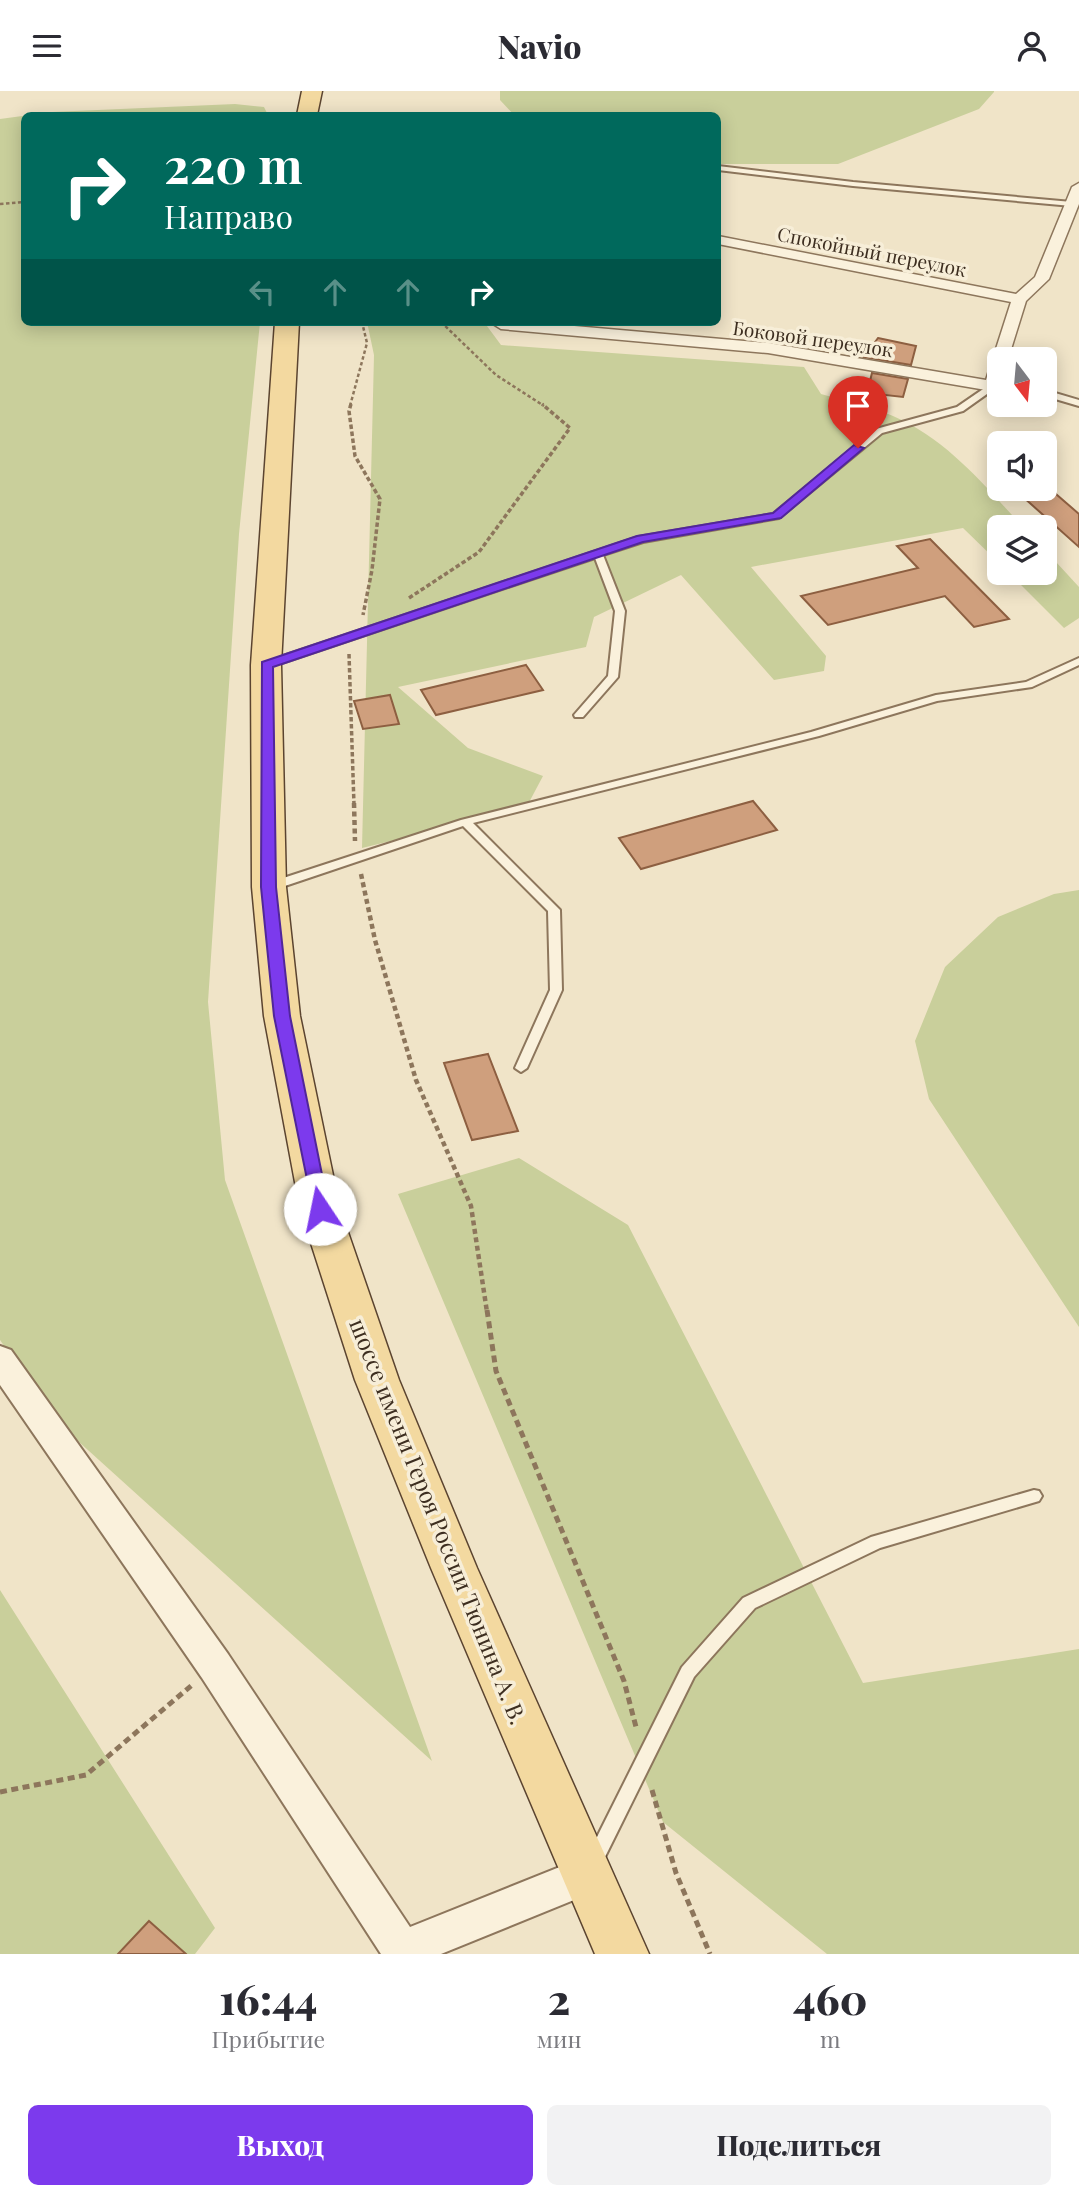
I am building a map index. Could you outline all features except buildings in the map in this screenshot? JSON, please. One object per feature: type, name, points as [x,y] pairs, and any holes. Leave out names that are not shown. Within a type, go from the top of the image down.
[{"type":"main road","points":[[308,112],[312,91]]},
{"type":"main road","name":"шоссе имени Героя России Тюнина А. В.","points":[[287,326],[266,665],[268,887],[282,1016],[320,1209],[377,1380],[454,1568],[622,1954]]},
{"type":"street","points":[[1004,347],[1019,299],[1042,279],[1079,187]]},
{"type":"street","name":"Спокойный переулок","points":[[721,241],[1019,299]]},
{"type":"street","name":"Боковой переулок","points":[[523,326],[768,348],[987,384]]},
{"type":"street","points":[[0,1359],[215,1666],[402,1952],[587,1875]]},
{"type":"lane","points":[[721,168],[853,184],[1072,204]]},
{"type":"lane","points":[[266,665],[641,539],[776,516],[878,431],[960,409],[987,392]]},
{"type":"lane","points":[[1057,397],[1079,403]]},
{"type":"lane","points":[[579,715],[613,677],[620,611],[597,554]]},
{"type":"lane","points":[[268,887],[465,822],[815,734],[936,698],[1028,684],[1079,661]]},
{"type":"lane","points":[[465,822],[554,911],[556,990],[521,1068]]},
{"type":"lane","points":[[587,1875],[688,1672],[749,1603],[876,1542],[1034,1496]]},
{"type":"path","points":[[0,204],[21,202]]},
{"type":"path","points":[[363,326],[367,343],[349,411],[355,456],[380,499],[372,571],[360,630],[348,637],[352,829],[375,940],[416,1080],[471,1206],[496,1371],[624,1681],[662,1831],[692,1918],[710,1954]]},
{"type":"path","points":[[403,602],[479,552],[570,428],[549,409],[496,375],[445,326]]},
{"type":"path","points":[[0,1793],[86,1775],[215,1666]]},
{"type":"green space","points":[[500,91],[994,91],[979,109],[838,164],[721,164],[721,112],[511,112],[500,100]]},
{"type":"green space","points":[[235,104],[264,107],[266,112],[52,112]]},
{"type":"green space","points":[[21,116],[21,326],[260,326],[239,534],[208,1002],[225,1180],[432,1761],[58,1423],[0,1340],[0,119]]},
{"type":"green space","points":[[368,326],[487,326],[501,345],[804,367],[821,394],[885,412],[931,437],[964,464],[987,488],[987,501],[999,501],[1012,515],[987,515],[987,551],[963,528],[751,567],[826,656],[824,671],[774,680],[681,575],[594,617],[586,647],[398,687],[468,748],[543,776],[526,808],[362,848],[374,355]]},
{"type":"green space","points":[[1057,563],[1079,587],[1079,618],[1064,628],[1021,585],[1057,585]]},
{"type":"green space","points":[[1079,890],[1079,1327],[929,1099],[915,1041],[945,967],[998,917],[1054,894]]},
{"type":"green space","points":[[519,1158],[628,1225],[863,1683],[1079,1649],[1079,1954],[827,1954],[663,1822],[398,1194]]},
{"type":"green space","points":[[0,1590],[215,1928],[195,1954],[0,1954]]},
{"type":"route","points":[[320,1209],[282,1016],[268,887],[266,665],[641,539],[776,516],[858,448]]}]
